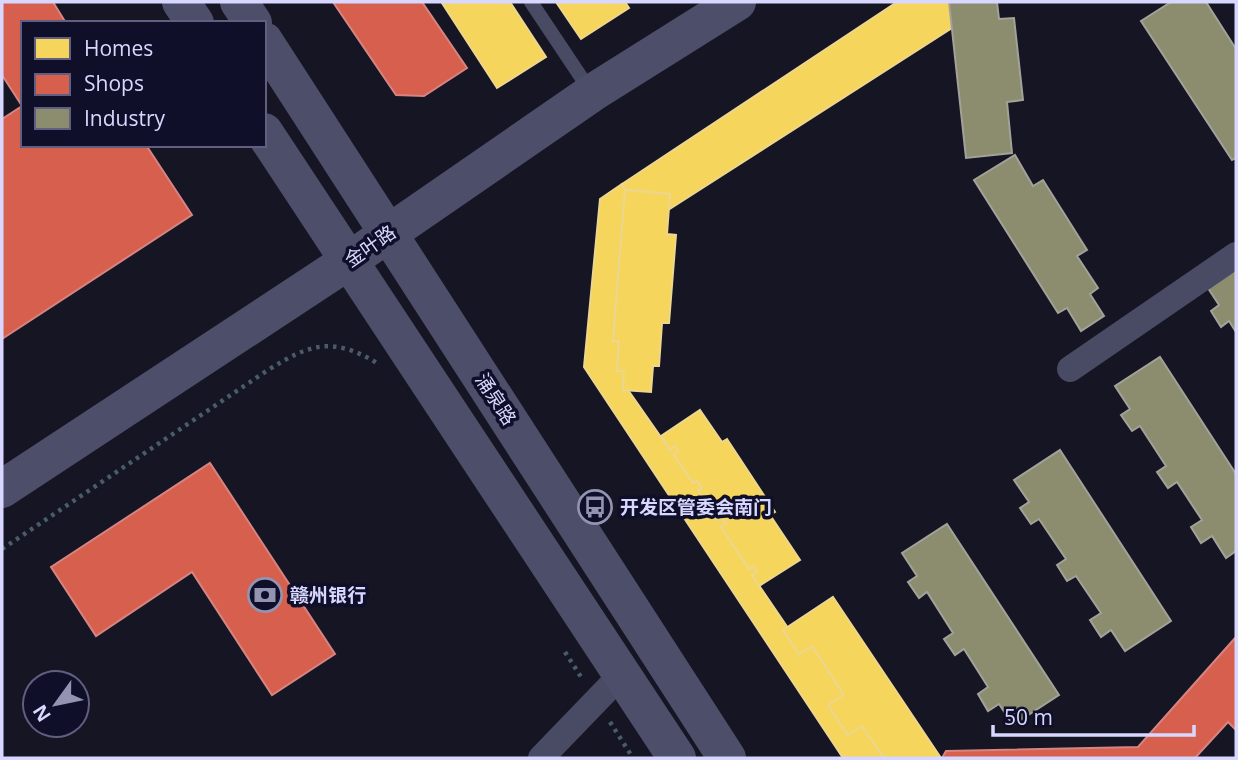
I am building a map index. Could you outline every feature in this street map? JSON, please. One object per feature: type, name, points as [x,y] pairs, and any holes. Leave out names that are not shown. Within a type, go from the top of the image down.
[{"type":"main road","points":[[181,2],[193,21]]},
{"type":"main road","points":[[239,2],[252,21]]},
{"type":"main road","name":"金叶路","points":[[2,489],[347,262],[592,93],[736,2]]},
{"type":"main road","name":"涌泉路","points":[[266,44],[727,758]]},
{"type":"main road","points":[[266,135],[609,687],[677,758]]},
{"type":"street","points":[[1070,369],[1236,255]]},
{"type":"street","points":[[541,758],[609,687]]},
{"type":"lane","points":[[531,2],[592,93]]},
{"type":"path","points":[[2,550],[268,370],[307,347],[325,344],[345,348],[363,355],[386,372]]},
{"type":"path","points":[[561,646],[609,687],[633,758]]},
{"type":"building: Homes","points":[[510,2],[546,57],[497,88],[442,3]]},
{"type":"building: Homes","points":[[556,2],[625,2],[629,8],[581,39]]},
{"type":"building: Homes","points":[[897,2],[949,2],[952,28],[668,210],[670,194],[625,190],[622,184]]},
{"type":"building: Homes","points":[[622,184],[625,190],[613,341],[619,341],[617,371],[624,371],[623,390],[628,390],[670,450],[675,446],[678,451],[674,455],[693,483],[697,481],[702,488],[698,490],[717,520],[721,517],[726,524],[721,527],[749,569],[753,566],[757,572],[752,575],[788,628],[783,630],[799,654],[812,646],[844,695],[828,705],[848,735],[862,726],[884,758],[843,758],[584,367],[600,199]]},
{"type":"building: Homes","points":[[625,190],[670,194],[667,234],[676,235],[669,323],[662,323],[659,366],[653,366],[651,392],[623,390],[624,371],[617,371],[619,341],[613,341]]},
{"type":"building: Homes","points":[[700,410],[722,442],[727,439],[775,512],[770,515],[800,560],[759,586],[752,575],[757,572],[753,566],[749,569],[721,527],[726,524],[721,517],[717,520],[698,490],[702,488],[697,481],[693,483],[674,455],[678,451],[675,446],[670,450],[661,436]]},
{"type":"building: Homes","points":[[833,597],[941,758],[884,758],[862,726],[848,735],[828,705],[844,695],[812,646],[799,654],[783,630]]},
{"type":"building: Shops","points":[[2,2],[53,2],[65,21],[21,21],[21,104],[2,75]]},
{"type":"building: Shops","points":[[333,2],[422,2],[467,68],[424,96],[396,95]]},
{"type":"building: Shops","points":[[21,107],[21,147],[147,147],[192,215],[2,339],[2,119]]},
{"type":"building: Shops","points":[[210,463],[335,654],[272,695],[192,572],[96,636],[51,567]]},
{"type":"building: Shops","points":[[1236,637],[1236,730],[1228,722],[1195,758],[942,758],[946,751],[1138,747]]},
{"type":"building: Industry","points":[[949,2],[997,2],[999,19],[1014,18],[1023,100],[1007,102],[1012,153],[966,158]]},
{"type":"building: Industry","points":[[1171,2],[1206,2],[1236,49],[1236,158],[1232,160],[1141,21]]},
{"type":"building: Industry","points":[[1015,155],[1033,186],[1043,180],[1087,250],[1077,256],[1098,288],[1090,294],[1104,316],[1081,331],[1067,308],[1058,313],[974,180]]},
{"type":"building: Industry","points":[[1236,262],[1236,332],[1229,321],[1221,327],[1211,311],[1219,305],[1204,282]]},
{"type":"building: Industry","points":[[1160,357],[1236,474],[1236,551],[1226,558],[1212,536],[1201,543],[1191,527],[1202,520],[1177,482],[1168,488],[1157,472],[1166,466],[1140,426],[1132,431],[1121,415],[1130,409],[1115,386]]},
{"type":"building: Industry","points":[[1060,450],[1171,621],[1125,651],[1111,630],[1101,637],[1090,620],[1101,613],[1076,576],[1067,581],[1057,565],[1066,559],[1039,519],[1031,524],[1020,508],[1029,502],[1014,480]]},
{"type":"building: Industry","points":[[947,524],[1059,695],[1013,725],[999,704],[988,711],[978,694],[988,687],[964,649],[955,655],[944,639],[953,633],[927,592],[919,598],[908,582],[917,576],[902,553]]},
{"type":"place","name":"开发区管委会南门","points":[[595,507]]},
{"type":"place","name":"赣州银行","points":[[265,595]]}]
